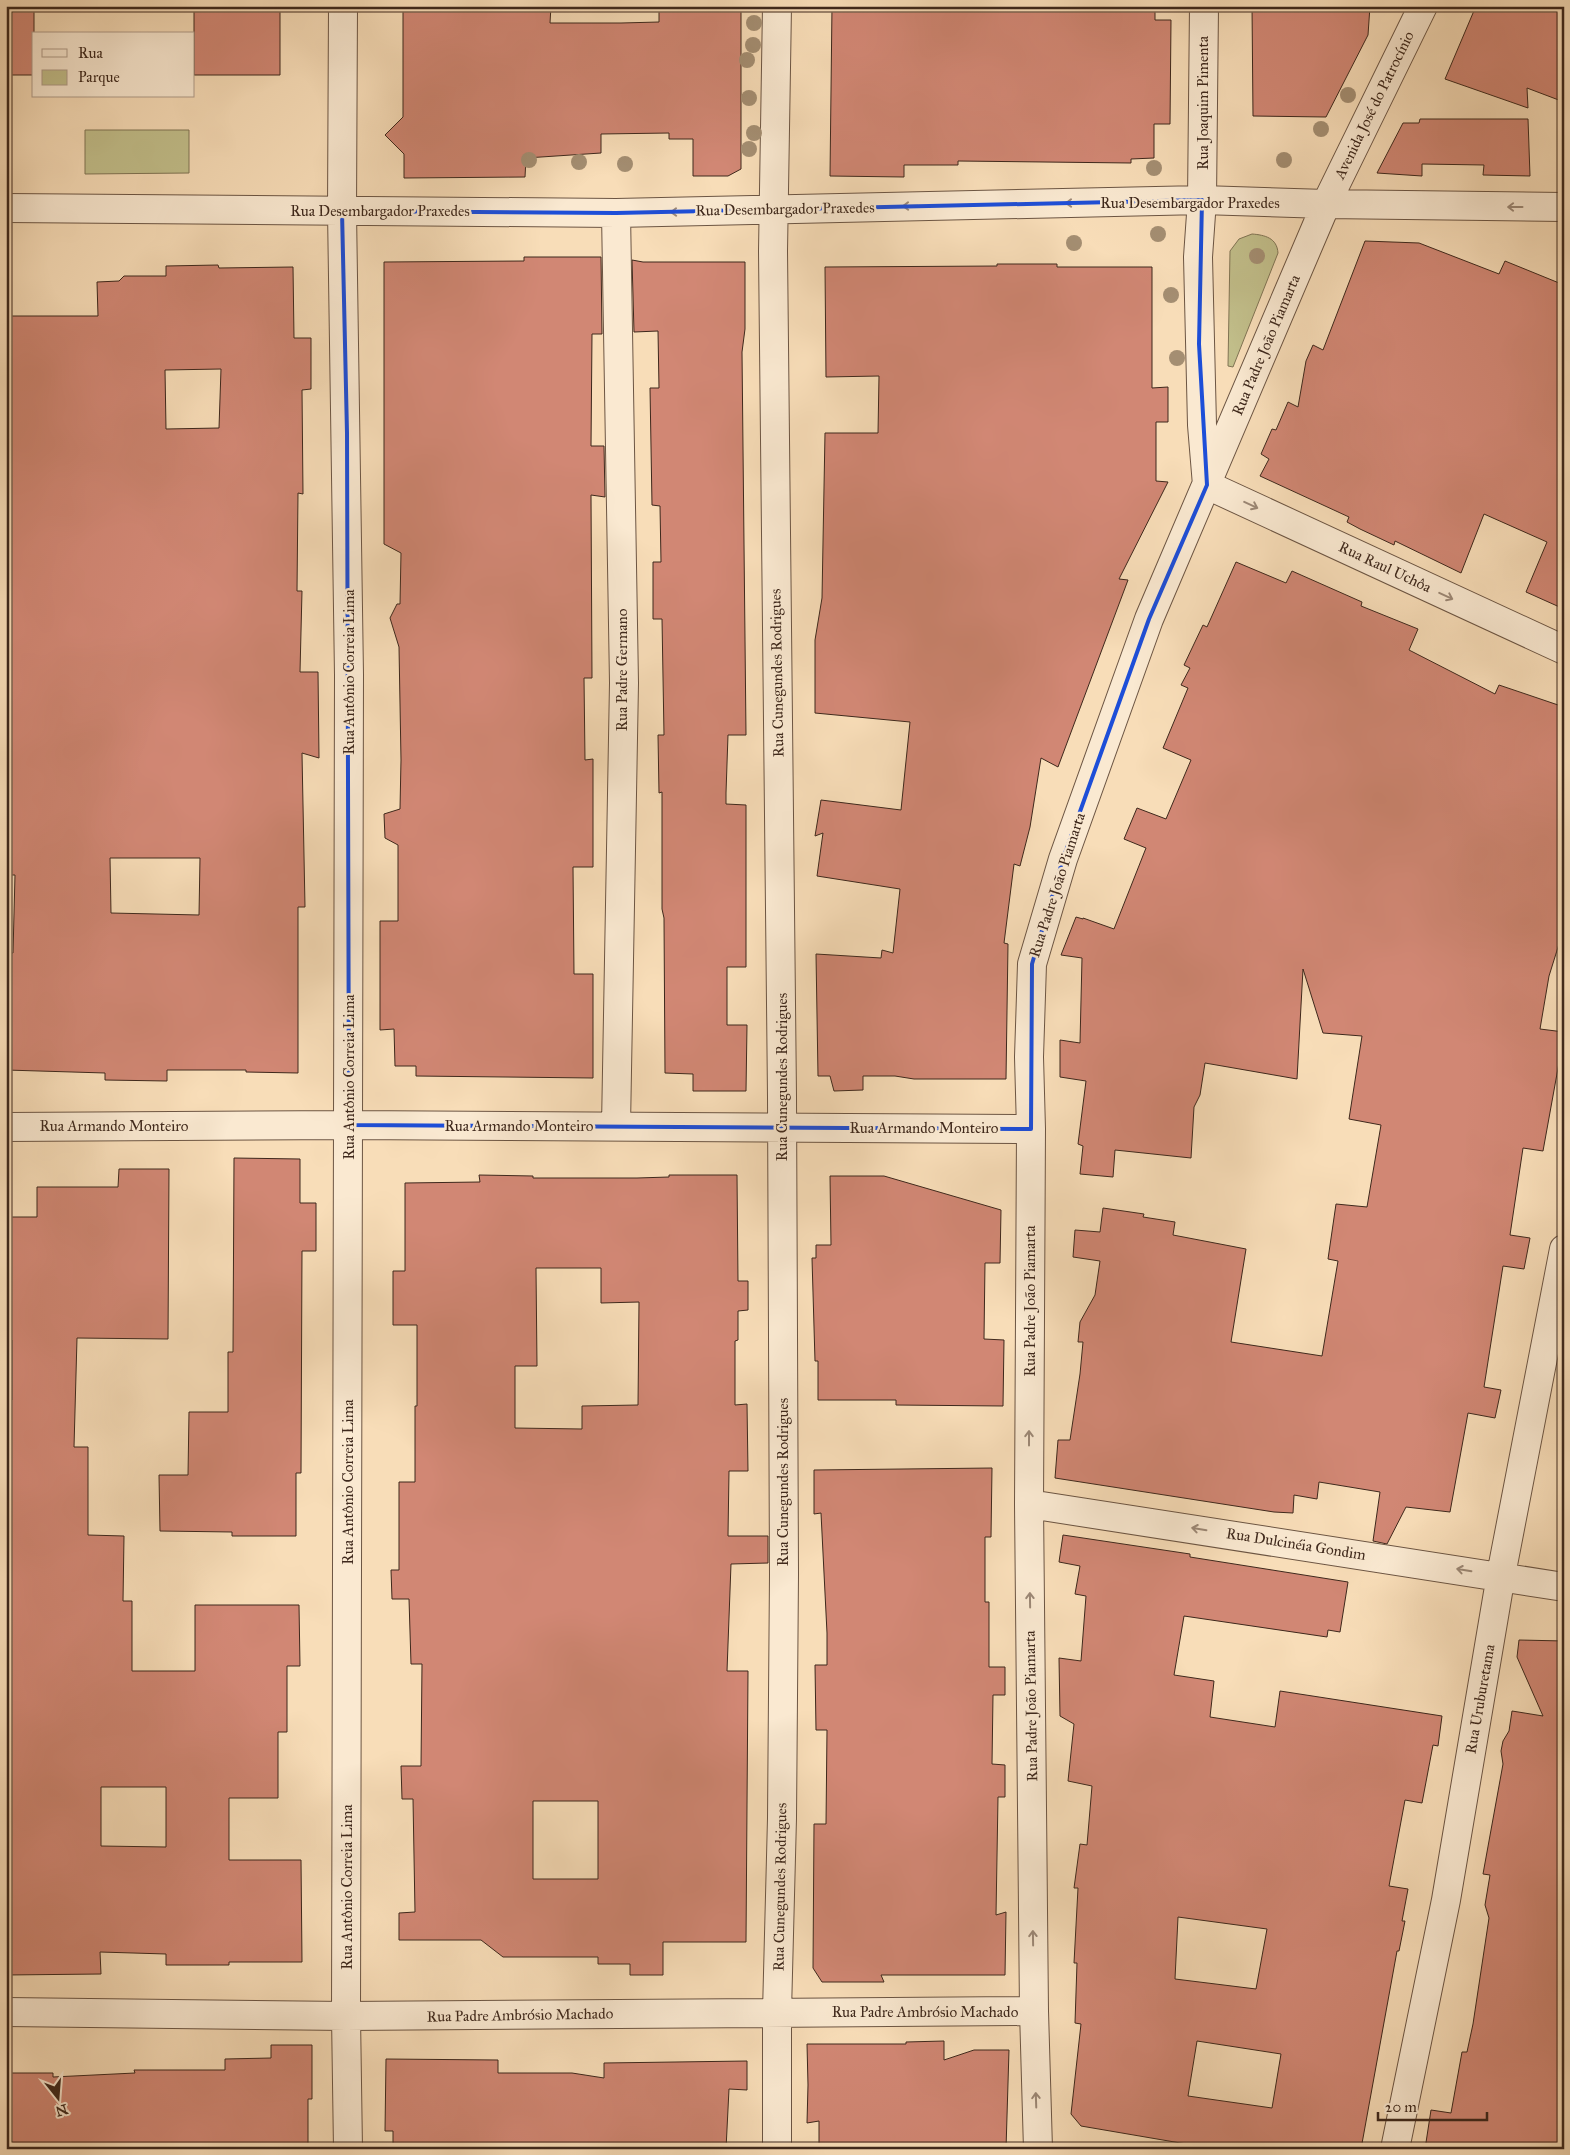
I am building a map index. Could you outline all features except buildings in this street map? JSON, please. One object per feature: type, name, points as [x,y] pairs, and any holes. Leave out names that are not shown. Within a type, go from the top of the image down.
[{"type":"street","name":"Rua Antônio Correia Lima","points":[[343,6],[342,211],[349,665],[346,2016],[348,2149]]},
{"type":"street","name":"Rua Cunegundes Rodrigues","points":[[777,6],[773,210],[782,1128],[783,1779],[777,2012],[778,2149]]},
{"type":"street","name":"Rua Joaquim Pimenta","points":[[1202,200],[1204,6]]},
{"type":"street","name":"Avenida José do Patrocínio","points":[[1326,204],[1423,6]]},
{"type":"street","name":"Rua Desembargador Praxedes","points":[[6,208],[616,213],[1202,200],[1326,204],[1564,207]]},
{"type":"street","name":"Rua Padre João Piamarta","points":[[1202,200],[1198,257],[1199,344],[1202,425],[1207,485]]},
{"type":"street","name":"Rua Padre João Piamarta","points":[[1038,2149],[1034,2011],[1029,1504],[1031,1129],[1029,1057],[1032,964],[1063,858],[1149,619],[1326,204]]},
{"type":"street","name":"Rua Padre Germano","points":[[616,213],[624,683],[616,1126]]},
{"type":"street","name":"Rua Raul Uchôa","points":[[1207,485],[1564,650]]},
{"type":"street","name":"Rua Armando Monteiro","points":[[6,1127],[348,1125],[1031,1129]]},
{"type":"street","name":"Rua Uruburetama","points":[[1395,2149],[1446,1900],[1501,1575],[1564,1249]]},
{"type":"street","name":"Rua Dulcinéia Gondim","points":[[1029,1504],[1564,1586]]},
{"type":"street","name":"Rua Padre Ambrósio Machado","points":[[6,2012],[346,2016],[1034,2011]]},
{"type":"highlighted area","points":[[1202,200],[1199,344],[1207,485],[1149,619],[1063,859],[1032,964],[1031,1129],[349,1125],[347,433],[342,211],[616,213]]},
{"type":"green space","points":[[85,130],[189,130],[189,173],[85,174]]},
{"type":"green space","points":[[1252,234],[1270,238],[1275,244],[1278,253],[1233,367],[1228,366],[1230,251],[1239,239]]}]
